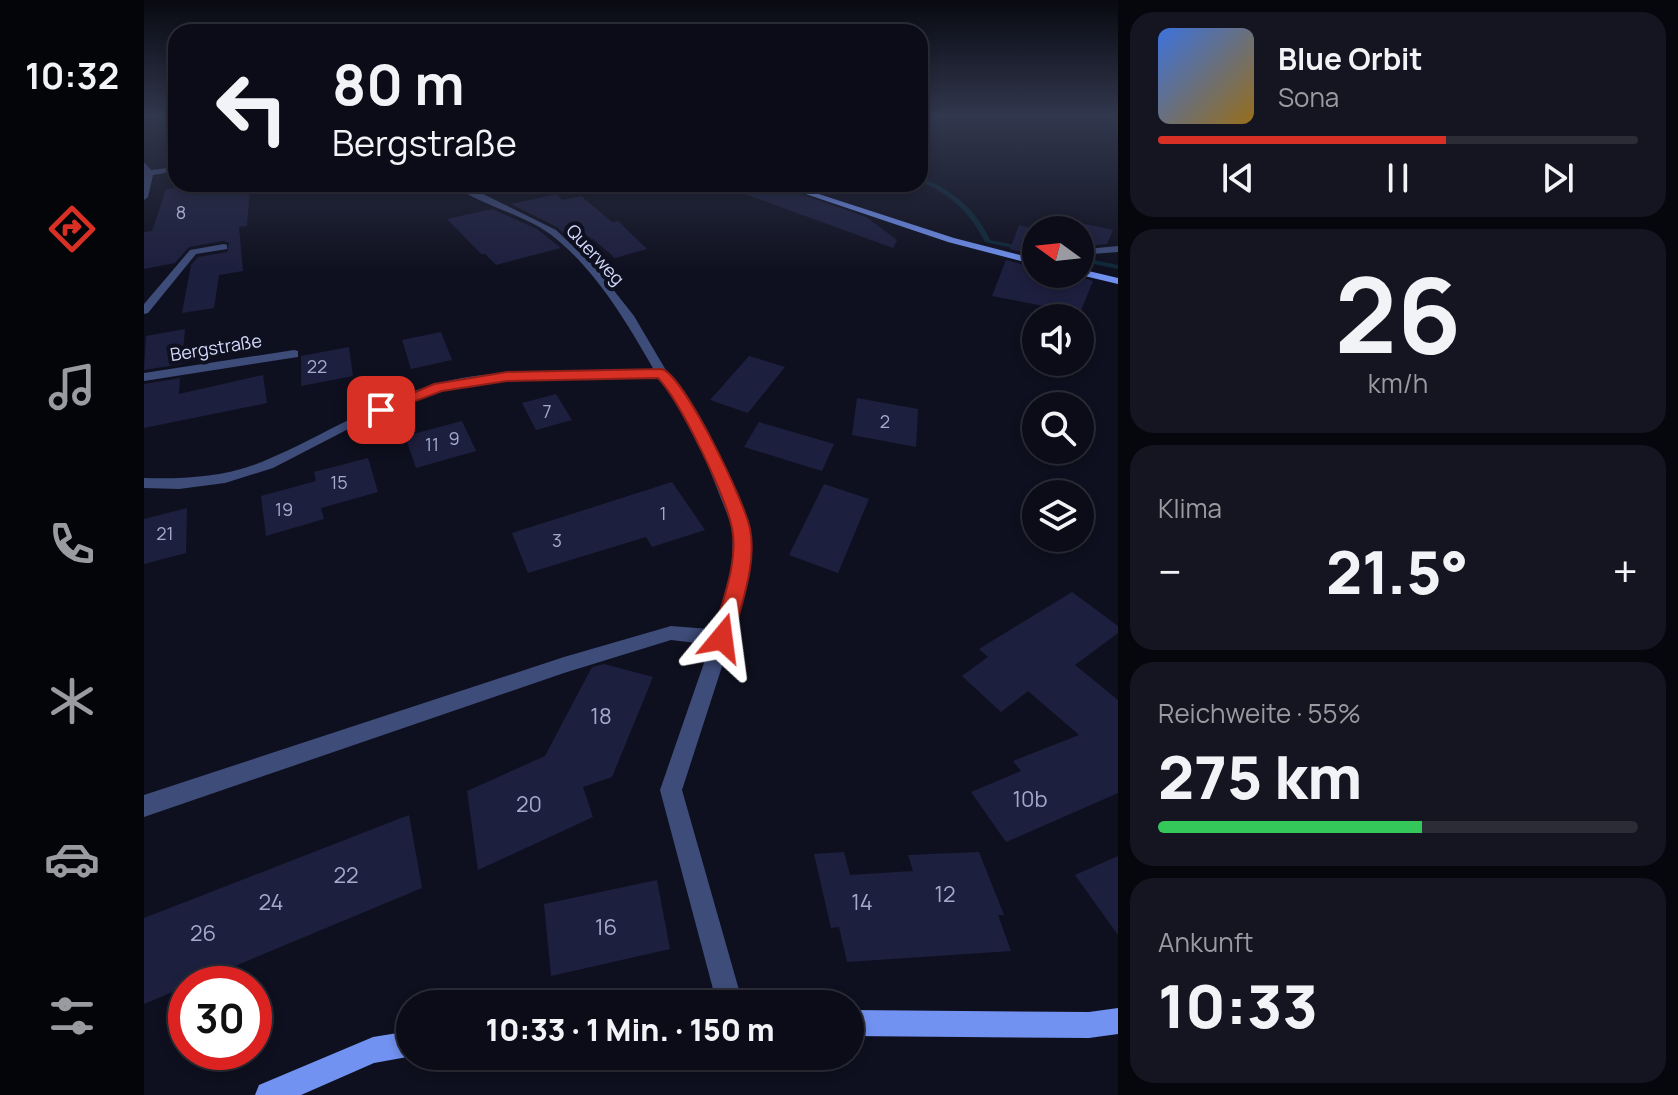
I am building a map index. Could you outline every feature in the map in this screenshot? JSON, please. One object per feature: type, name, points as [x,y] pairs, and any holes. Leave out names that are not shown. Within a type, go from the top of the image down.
[{"type":"street","points":[[144,197],[149,173],[146,168]]},
{"type":"street","points":[[149,173],[168,170]]},
{"type":"street","name":"Querweg","points":[[472,192],[553,232],[593,271],[630,318],[669,381],[710,453],[741,529],[740,568],[722,638],[671,790],[726,990]]},
{"type":"street","points":[[807,192],[951,240],[1022,258]]},
{"type":"street","points":[[144,311],[193,252],[224,247]]},
{"type":"street","points":[[1094,251],[1118,249]]},
{"type":"street","points":[[1094,275],[1118,281]]},
{"type":"street","name":"Bergstraße","points":[[144,377],[294,354]]},
{"type":"street","points":[[144,483],[179,484],[225,478],[268,465],[353,421],[439,387],[507,377],[669,381]]},
{"type":"street","points":[[144,806],[564,665],[671,633],[722,638]]},
{"type":"street","points":[[864,1023],[1089,1025],[1118,1021]]},
{"type":"street","points":[[269,1095],[373,1050],[396,1046]]},
{"type":"building","points":[[166,189],[168,192],[194,192],[193,195],[250,192],[247,226],[239,227],[243,271],[219,275],[214,308],[182,313],[191,265],[198,257],[227,252],[229,243],[223,241],[189,247],[175,263],[144,269],[144,232],[152,231]]},
{"type":"building","points":[[739,192],[796,192],[866,217],[897,240],[893,248]]},
{"type":"building","points":[[557,194],[562,200],[581,196],[612,222],[618,221],[647,249],[615,258],[593,239],[575,244],[557,227],[511,204]]},
{"type":"building","points":[[492,209],[537,229],[561,248],[496,265],[447,219]]},
{"type":"building","points":[[1019,225],[1022,226],[1022,252],[1010,249]]},
{"type":"building","points":[[1094,226],[1113,230],[1107,244],[1094,245]]},
{"type":"building","points":[[1006,260],[1022,264],[1022,288],[1090,288],[1084,304],[1033,304],[992,296]]},
{"type":"building","points":[[185,329],[182,364],[144,370],[146,336]]},
{"type":"building","points":[[441,332],[452,360],[411,369],[402,340]]},
{"type":"building","points":[[349,347],[353,376],[301,386],[301,356]]},
{"type":"building","points":[[749,356],[785,367],[748,413],[710,400]]},
{"type":"building","points":[[263,375],[267,403],[144,428],[144,384],[180,378],[179,394]]},
{"type":"building","points":[[556,394],[572,420],[536,430],[522,403]]},
{"type":"building","points":[[857,398],[918,409],[916,447],[852,435]]},
{"type":"building","points":[[462,421],[476,451],[416,468],[405,436]]},
{"type":"building","points":[[759,422],[834,444],[822,471],[744,447]]},
{"type":"building","points":[[368,458],[378,492],[321,508],[324,519],[266,536],[261,496],[316,481],[314,472]]},
{"type":"building","points":[[672,482],[705,530],[652,547],[646,537],[528,573],[512,533]]},
{"type":"building","points":[[824,484],[869,499],[838,573],[789,555]]},
{"type":"building","points":[[187,508],[186,553],[144,564],[144,519]]},
{"type":"building","points":[[1072,592],[1118,626],[1118,633],[1075,665],[1118,700],[1118,793],[1006,842],[971,792],[1021,771],[1013,761],[1079,735],[1028,691],[1001,712],[962,676],[988,657],[979,649]]},
{"type":"building","points":[[604,664],[653,677],[612,777],[583,787],[593,817],[478,870],[467,791],[545,756],[592,667]]},
{"type":"building","points":[[409,815],[422,888],[235,966],[168,966],[168,994],[144,1004],[144,918]]},
{"type":"building","points":[[844,852],[850,875],[913,871],[908,855],[979,852],[1004,915],[998,915],[1011,951],[847,962],[839,927],[831,928],[814,854]]},
{"type":"building","points":[[1118,856],[1118,935],[1075,875]]},
{"type":"building","points":[[657,880],[670,949],[551,976],[544,904]]},
{"type":"waterway","points":[[928,183],[961,203],[976,220],[987,241],[1022,248]]},
{"type":"waterway","points":[[1094,262],[1118,267]]},
{"type":"route","points":[[381,410],[439,387],[507,377],[583,373],[662,374],[675,388],[710,453],[741,529],[740,568],[722,638]]}]
